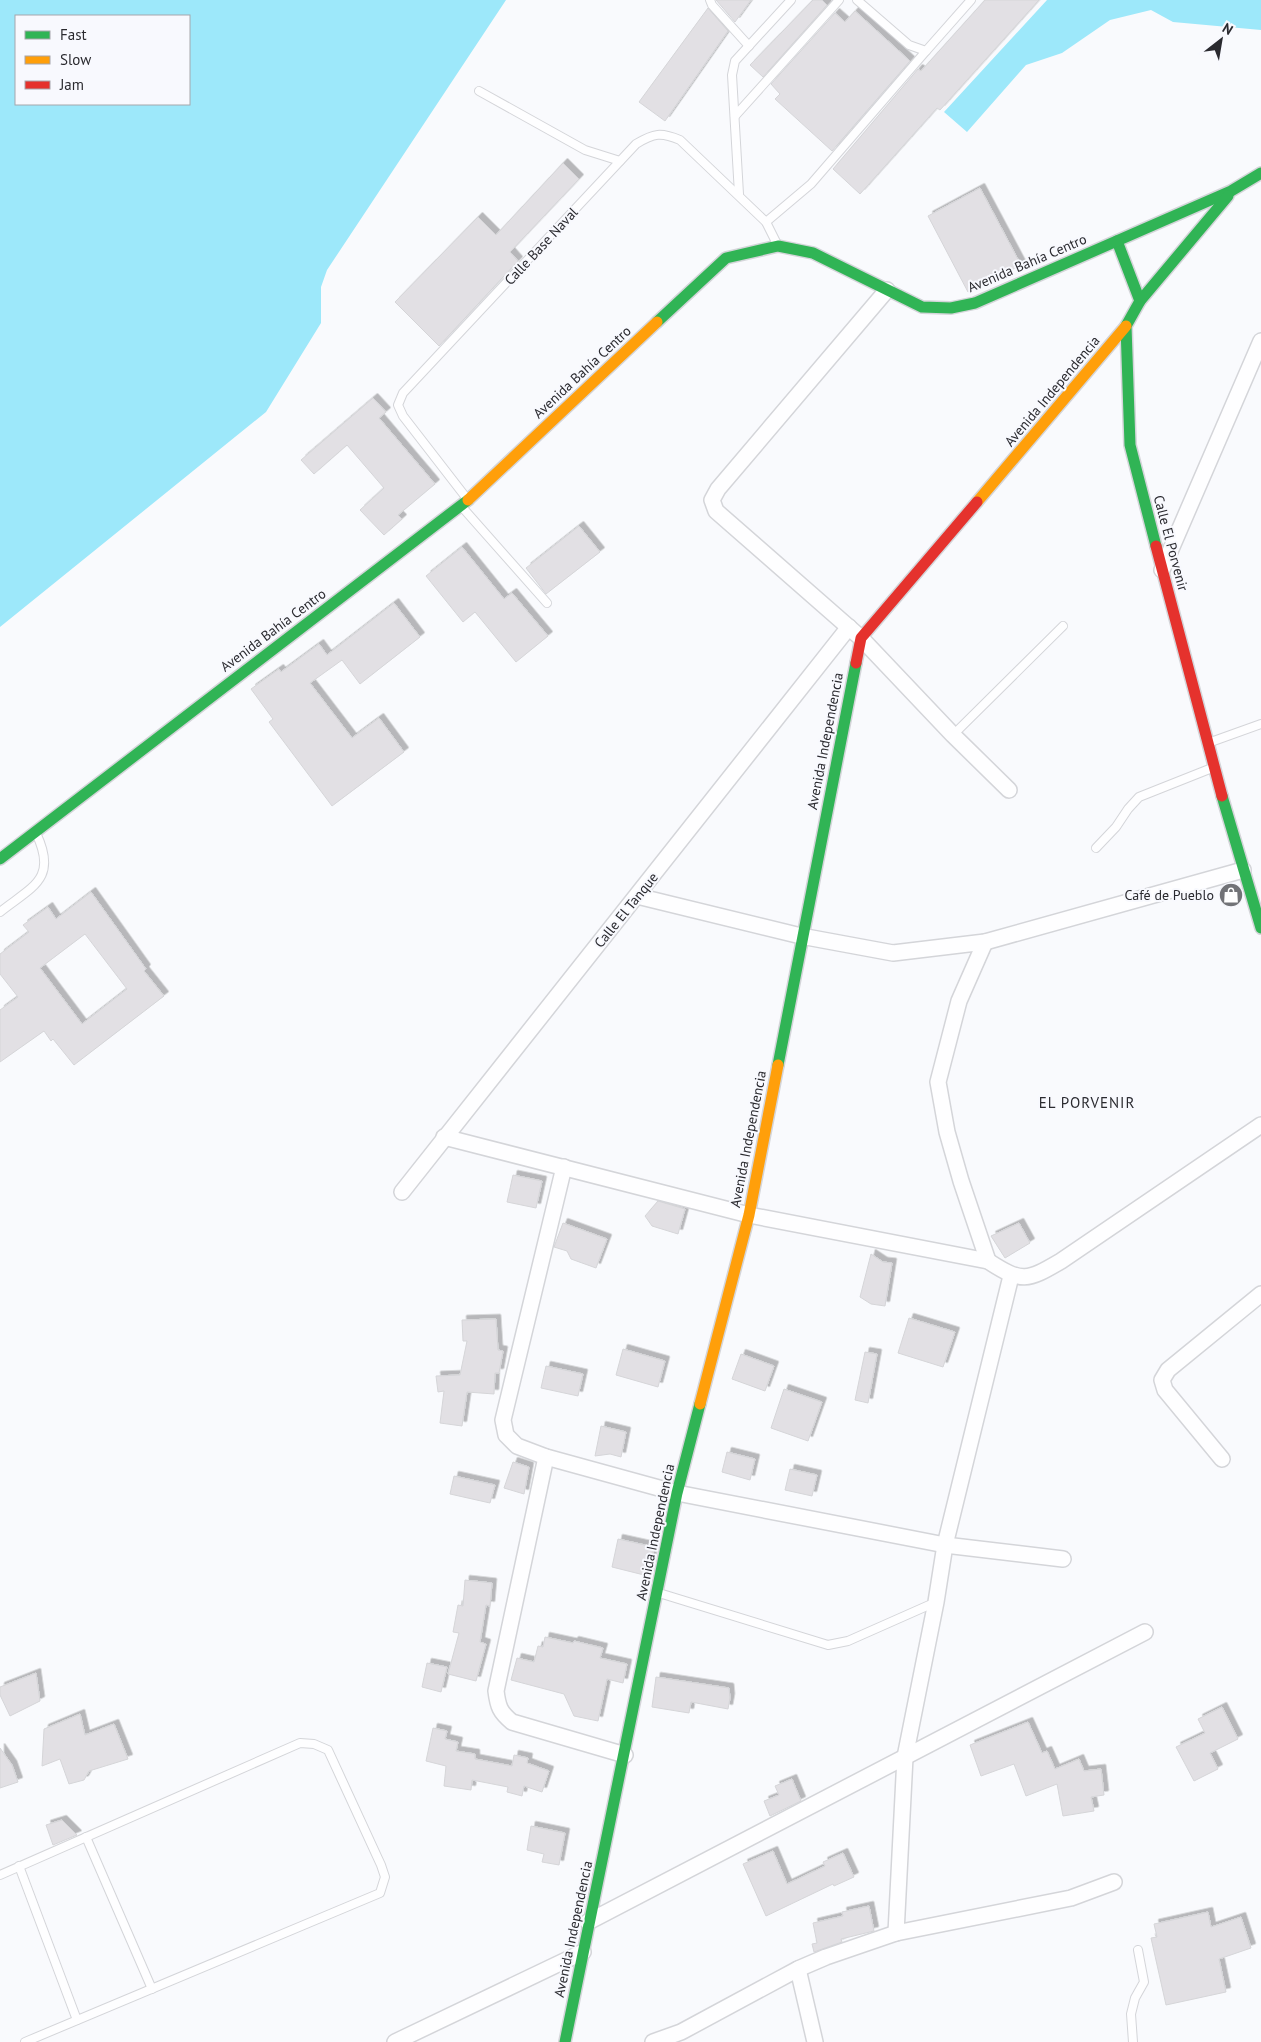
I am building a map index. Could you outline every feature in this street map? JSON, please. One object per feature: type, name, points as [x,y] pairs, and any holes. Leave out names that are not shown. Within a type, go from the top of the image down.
[{"type":"main road","name":"Avenida Bahía Centro","points":[[0,859],[465,503],[726,258],[778,246],[814,253],[922,308],[951,308],[975,303],[1231,192],[1261,173]]},
{"type":"main road","points":[[1126,326],[1140,302],[1231,192]]},
{"type":"main road","points":[[1117,241],[1140,302]]},
{"type":"main road","name":"Calle El Porvenir","points":[[1126,326],[1130,446],[1214,768],[1261,928]]},
{"type":"main road","name":"Avenida Independencia","points":[[564,2042],[625,1755],[677,1493],[748,1215],[861,638],[1126,326]]},
{"type":"street","points":[[887,290],[718,489],[712,500],[716,511],[861,638],[953,735],[1009,790]]},
{"type":"street","points":[[1162,570],[1259,348]]},
{"type":"street","name":"Calle El Tanque","points":[[402,1192],[849,628]]},
{"type":"street","points":[[638,896],[802,936],[893,953],[985,942],[1243,870]]},
{"type":"street","points":[[985,942],[959,1001],[938,1082],[947,1132],[988,1261]]},
{"type":"street","points":[[444,1137],[748,1215],[988,1261],[1011,1276],[1034,1276],[1061,1261],[1261,1125]]},
{"type":"street","points":[[564,1167],[503,1420],[506,1436],[517,1446],[677,1493],[945,1545],[1063,1560]]},
{"type":"street","points":[[896,1933],[905,1757],[936,1602],[945,1545],[1011,1276]]},
{"type":"street","points":[[1222,1459],[1165,1390],[1162,1380],[1168,1370],[1261,1294]]},
{"type":"street","points":[[546,1456],[496,1691],[497,1701],[502,1714],[512,1722],[625,1755]]},
{"type":"street","points":[[588,1922],[1145,1632]]},
{"type":"street","points":[[653,2042],[681,2032],[798,1969],[896,1933],[1071,1898],[1114,1882]]},
{"type":"street","points":[[395,2042],[583,1952]]},
{"type":"street","points":[[798,1969],[815,2042]]},
{"type":"lane","points":[[710,0],[712,5],[749,46]]},
{"type":"lane","points":[[739,194],[732,75],[735,62],[791,0]]},
{"type":"lane","points":[[735,116],[839,0]]},
{"type":"lane","points":[[857,0],[909,45],[926,51]]},
{"type":"lane","points":[[766,222],[811,184],[971,0]]},
{"type":"lane","points":[[479,91],[585,150],[620,161]]},
{"type":"lane","name":"Calle Base Naval","points":[[465,503],[404,416],[398,405],[403,393],[636,144],[650,136],[667,134],[680,140],[739,194],[766,222],[778,246]]},
{"type":"lane","points":[[465,503],[547,603]]},
{"type":"lane","points":[[953,735],[1063,626]]},
{"type":"lane","points":[[1208,743],[1261,724]]},
{"type":"lane","points":[[1096,848],[1139,797],[1214,768]]},
{"type":"lane","points":[[0,912],[40,880],[45,868],[44,850],[35,832]]},
{"type":"lane","points":[[657,1592],[828,1645],[848,1641],[936,1602]]},
{"type":"lane","points":[[0,1875],[300,1744],[314,1744],[328,1750],[382,1865],[385,1877],[380,1893],[25,2042]]},
{"type":"lane","points":[[86,1837],[152,1989]]},
{"type":"lane","points":[[19,1866],[77,2020]]},
{"type":"lane","points":[[1134,2042],[1132,2014],[1135,1998],[1144,1982],[1138,1950]]},
{"type":"water","points":[[0,0],[506,0],[327,270],[321,287],[321,323],[266,412],[0,627]]},
{"type":"water","points":[[1047,0],[1261,0],[1261,30],[1173,22],[1151,10],[1110,20],[1062,53],[1026,65],[967,132],[944,112]]},
{"type":"building","points":[[716,0],[751,0],[735,22]]},
{"type":"building","points":[[813,0],[822,0],[827,5],[763,77],[750,65]]},
{"type":"building","points":[[985,0],[1039,0],[940,110],[937,108],[860,194],[833,169],[918,69],[921,71]]},
{"type":"building","points":[[708,8],[728,31],[665,121],[639,102]]},
{"type":"building","points":[[855,11],[910,61],[832,151],[775,99],[780,94],[771,84],[835,13],[845,22]]},
{"type":"building","points":[[563,163],[579,179],[510,252],[518,261],[439,346],[395,302],[478,217],[496,235]]},
{"type":"building","points":[[980,188],[1021,265],[968,292],[928,216]]},
{"type":"building","points":[[373,398],[386,412],[379,418],[435,484],[398,515],[402,519],[384,535],[360,510],[384,488],[347,445],[314,474],[301,460]]},
{"type":"building","points":[[579,526],[600,552],[546,594],[526,568]]},
{"type":"building","points":[[462,547],[504,599],[512,593],[548,636],[516,662],[475,612],[463,622],[426,576]]},
{"type":"building","points":[[394,603],[420,637],[360,684],[342,660],[310,683],[352,738],[379,718],[404,752],[332,806],[269,722],[273,719],[251,689],[279,669],[281,672],[319,644],[327,655]]},
{"type":"building","points":[[91,892],[146,969],[144,971],[164,996],[74,1065],[44,1031],[0,1062],[0,1010],[18,997],[0,974],[0,954],[29,932],[23,925],[48,907],[56,919]],"holes":[[[85,934],[127,989],[82,1024],[40,968]]]},
{"type":"building","points":[[513,1175],[542,1181],[536,1208],[507,1202]]},
{"type":"building","points":[[658,1201],[685,1209],[678,1234],[652,1226],[645,1216]]},
{"type":"building","points":[[563,1223],[607,1239],[596,1268],[571,1259],[567,1251],[554,1247]]},
{"type":"building","points":[[1019,1223],[1030,1243],[1005,1258],[991,1236]]},
{"type":"building","points":[[871,1254],[883,1262],[892,1263],[885,1306],[871,1304],[860,1297]]},
{"type":"building","points":[[909,1318],[955,1332],[943,1367],[898,1353]]},
{"type":"building","points":[[496,1319],[498,1350],[503,1351],[499,1373],[495,1373],[494,1394],[467,1392],[462,1426],[440,1423],[444,1391],[438,1392],[436,1376],[460,1375],[467,1341],[463,1341],[462,1320]]},
{"type":"building","points":[[623,1349],[665,1361],[658,1387],[616,1375]]},
{"type":"building","points":[[865,1352],[877,1354],[868,1403],[855,1400]]},
{"type":"building","points":[[741,1354],[774,1366],[765,1391],[732,1379]]},
{"type":"building","points":[[546,1366],[583,1374],[578,1396],[541,1388]]},
{"type":"building","points":[[784,1389],[822,1402],[808,1441],[771,1428]]},
{"type":"building","points":[[601,1426],[626,1432],[621,1457],[610,1454],[595,1456]]},
{"type":"building","points":[[727,1452],[755,1459],[750,1480],[722,1472]]},
{"type":"building","points":[[513,1462],[529,1467],[524,1494],[504,1488]]},
{"type":"building","points":[[790,1469],[817,1475],[812,1496],[785,1490]]},
{"type":"building","points":[[454,1476],[495,1485],[490,1503],[450,1494]]},
{"type":"building","points":[[618,1539],[654,1547],[648,1576],[612,1567]]},
{"type":"building","points":[[465,1580],[492,1583],[490,1606],[486,1605],[480,1642],[486,1644],[476,1681],[448,1674],[459,1633],[453,1632],[458,1605],[463,1606]]},
{"type":"building","points":[[545,1637],[603,1648],[600,1658],[627,1664],[623,1683],[607,1679],[598,1721],[574,1716],[564,1694],[511,1680],[517,1658],[534,1662],[538,1646],[543,1647]]},
{"type":"building","points":[[427,1663],[447,1667],[441,1692],[422,1687]]},
{"type":"building","points":[[36,1673],[40,1701],[10,1716],[0,1695],[0,1687]]},
{"type":"building","points":[[656,1677],[729,1688],[728,1709],[691,1702],[689,1713],[652,1707]]},
{"type":"building","points":[[1222,1707],[1238,1739],[1210,1753],[1218,1769],[1194,1781],[1176,1747],[1205,1733],[1198,1719]]},
{"type":"building","points":[[80,1714],[85,1735],[114,1724],[128,1759],[89,1771],[84,1780],[69,1784],[60,1759],[42,1766],[44,1729]]},
{"type":"building","points":[[1028,1722],[1042,1753],[1047,1751],[1055,1769],[1079,1759],[1084,1771],[1101,1769],[1104,1795],[1091,1797],[1094,1811],[1063,1816],[1057,1784],[1026,1796],[1014,1764],[981,1776],[970,1745]]},
{"type":"building","points":[[433,1728],[447,1731],[445,1739],[458,1742],[456,1751],[475,1754],[475,1759],[512,1766],[514,1755],[528,1758],[527,1763],[549,1771],[542,1792],[524,1786],[522,1796],[507,1792],[508,1787],[472,1780],[471,1790],[444,1786],[446,1766],[426,1761]]},
{"type":"building","points":[[0,1748],[12,1765],[18,1782],[0,1788]]},
{"type":"building","points":[[792,1779],[801,1801],[770,1816],[764,1801],[779,1795],[775,1786]]},
{"type":"building","points":[[62,1820],[77,1835],[53,1845],[46,1825]]},
{"type":"building","points":[[531,1826],[565,1833],[559,1865],[542,1862],[544,1854],[527,1850]]},
{"type":"building","points":[[773,1851],[787,1884],[825,1866],[823,1862],[843,1853],[854,1877],[834,1886],[833,1884],[766,1916],[743,1864]]},
{"type":"building","points":[[869,1906],[874,1931],[841,1939],[842,1942],[814,1952],[812,1944],[817,1943],[813,1923],[843,1916],[842,1912]]},
{"type":"building","points":[[1208,1912],[1211,1927],[1241,1917],[1251,1948],[1219,1959],[1226,1992],[1166,2005],[1151,1938],[1157,1937],[1154,1924]]},
{"type":"traffic: fast","points":[[657,322],[726,258],[778,246],[813,253],[922,307],[951,308],[975,303],[1231,191],[1261,173]]},
{"type":"traffic: fast","points":[[1156,546],[1130,445],[1126,326],[1140,301],[1228,196]]},
{"type":"traffic: fast","points":[[1117,241],[1140,301]]},
{"type":"traffic: fast","points":[[0,859],[468,500]]},
{"type":"traffic: fast","points":[[778,1065],[856,663]]},
{"type":"traffic: fast","points":[[1222,796],[1261,928]]},
{"type":"traffic: fast","points":[[565,2042],[677,1493],[700,1404]]},
{"type":"traffic: slow","points":[[468,500],[657,322]]},
{"type":"traffic: slow","points":[[977,502],[1126,326]]},
{"type":"traffic: slow","points":[[700,1404],[749,1215],[778,1065]]},
{"type":"traffic: jam","points":[[856,663],[861,638],[977,502]]},
{"type":"traffic: jam","points":[[1156,546],[1222,796]]},
{"type":"place","name":"Café de Pueblo","points":[[1231,895]]},
{"type":"district","name":"EL PORVENIR","points":[[1087,1103]]}]
